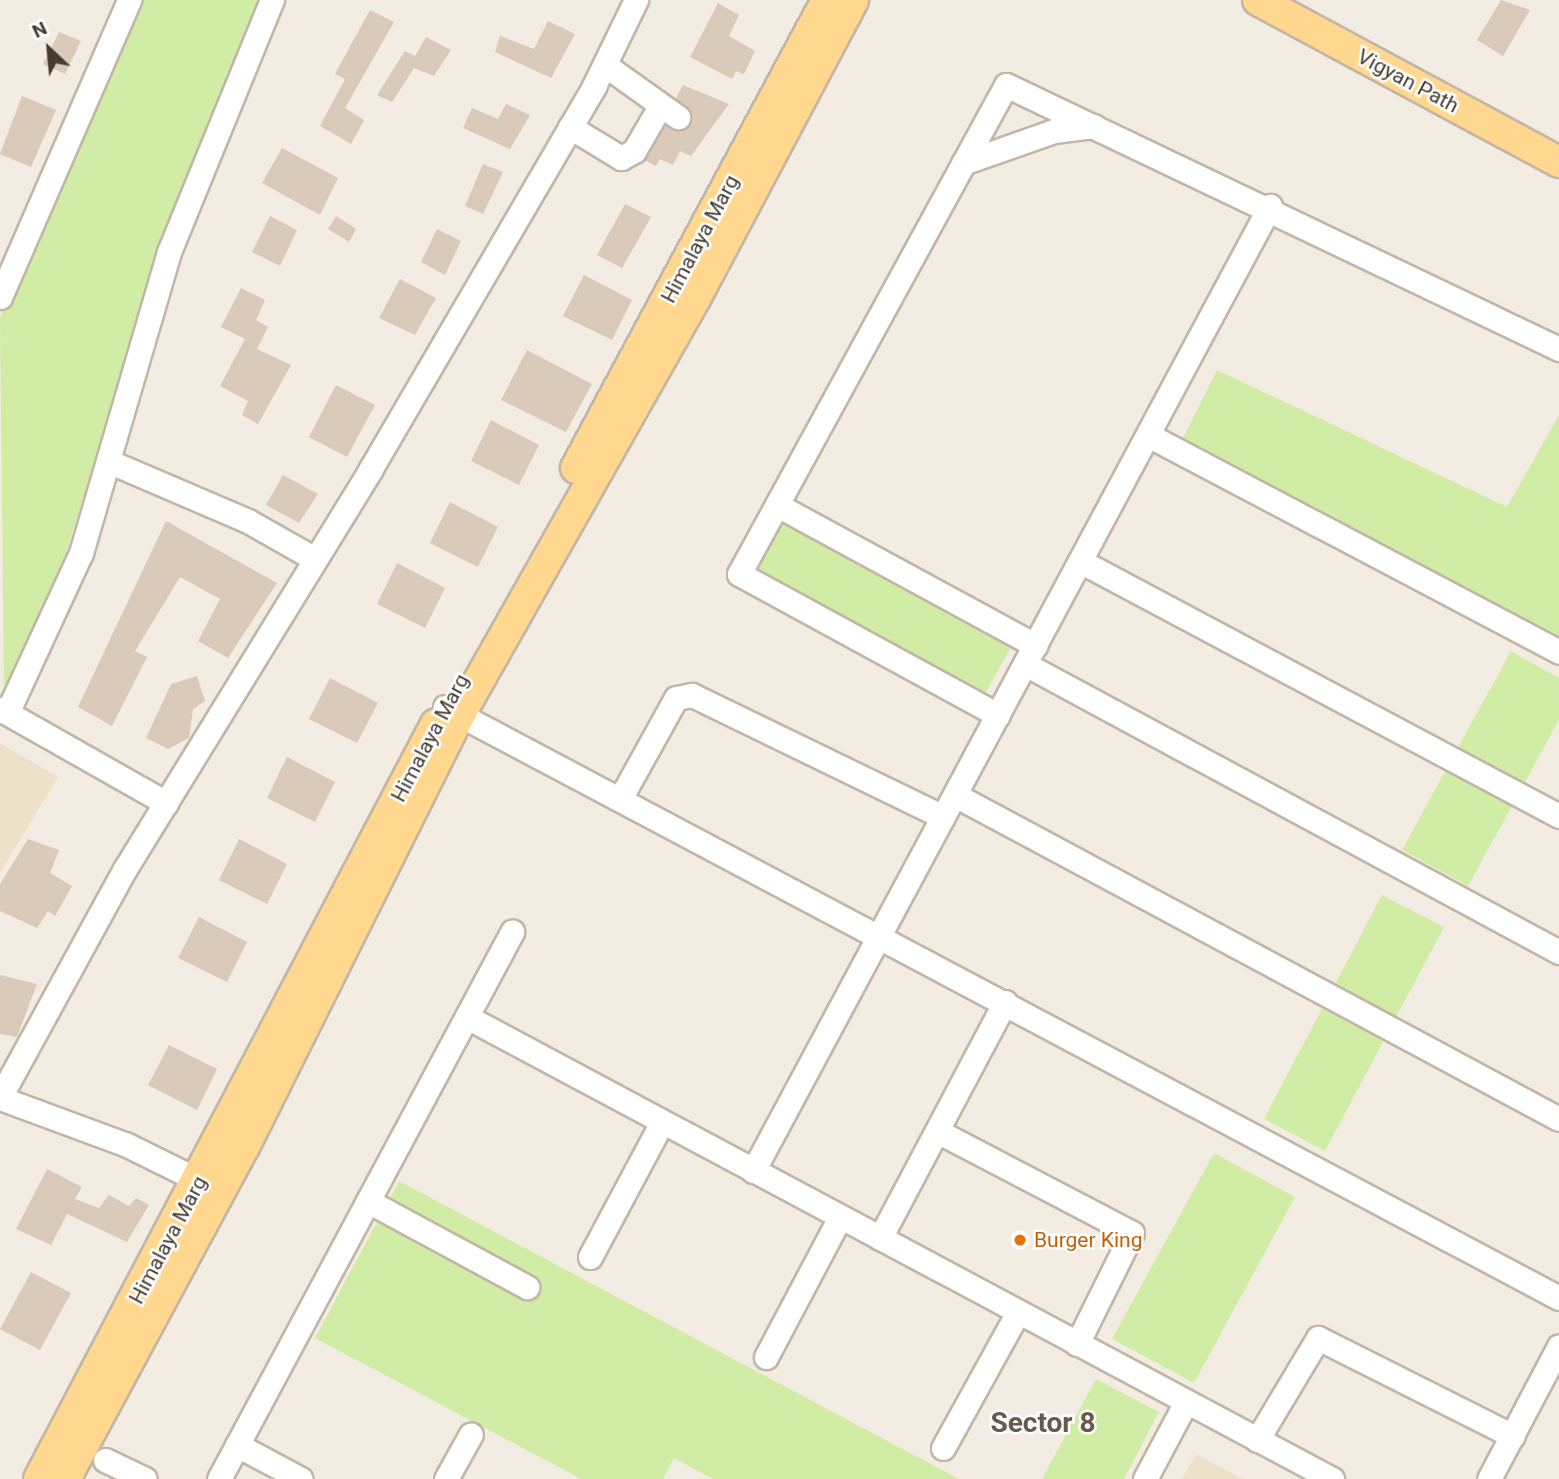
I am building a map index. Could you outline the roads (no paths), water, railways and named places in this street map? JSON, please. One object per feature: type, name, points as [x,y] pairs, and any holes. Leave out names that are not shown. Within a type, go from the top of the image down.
[{"type":"main road","name":"Himalaya Marg","points":[[39,1479],[210,1186],[453,711],[827,0]]},
{"type":"main road","name":"Himalaya Marg","points":[[453,711],[696,297],[853,0]]},
{"type":"main road","name":"Vigyan Path","points":[[1258,0],[1559,162]]},
{"type":"main road","points":[[65,1479],[210,1186]]},
{"type":"street","points":[[0,297],[129,0]]},
{"type":"street","points":[[166,803],[4,711],[80,553],[169,252],[272,0]]},
{"type":"street","points":[[210,1186],[127,1145],[0,1098],[166,803],[315,559],[606,65],[636,0]]},
{"type":"street","points":[[570,127],[621,158],[634,151],[668,112],[653,93],[606,65]]},
{"type":"street","points":[[998,715],[739,574],[1006,85],[1270,206],[1559,349]]},
{"type":"street","points":[[963,163],[1054,131],[1094,126]]},
{"type":"street","points":[[753,1171],[1270,206]]},
{"type":"street","points":[[1148,435],[1559,652]]},
{"type":"street","points":[[108,461],[248,521],[315,559]]},
{"type":"street","points":[[776,505],[1030,654],[1559,952]]},
{"type":"street","points":[[1080,561],[1559,816]]},
{"type":"street","points":[[620,799],[676,698],[692,695],[943,817]]},
{"type":"street","points":[[453,711],[1559,1298]]},
{"type":"street","points":[[955,795],[1559,1119]]},
{"type":"street","points":[[219,1479],[512,932]]},
{"type":"street","points":[[880,1238],[1005,1003]]},
{"type":"street","points":[[467,1017],[1332,1479]]},
{"type":"street","points":[[590,1258],[662,1122]]},
{"type":"street","points":[[937,1131],[1132,1233],[1077,1344]]},
{"type":"street","points":[[368,1201],[527,1287]]},
{"type":"street","points":[[766,1357],[840,1217]]},
{"type":"street","points":[[943,1448],[1018,1312]]},
{"type":"street","points":[[1257,1440],[1318,1338],[1513,1436]]},
{"type":"street","points":[[1489,1479],[1559,1346]]},
{"type":"street","points":[[1145,1479],[1186,1402]]},
{"type":"street","points":[[446,1479],[471,1434]]},
{"type":"street","points":[[237,1445],[301,1479]]},
{"type":"street","points":[[105,1460],[145,1479]]},
{"type":"place","name":"Burger King","points":[[1020,1240]]},
{"type":"district","name":"Sector 8","points":[[1043,1423]]}]
